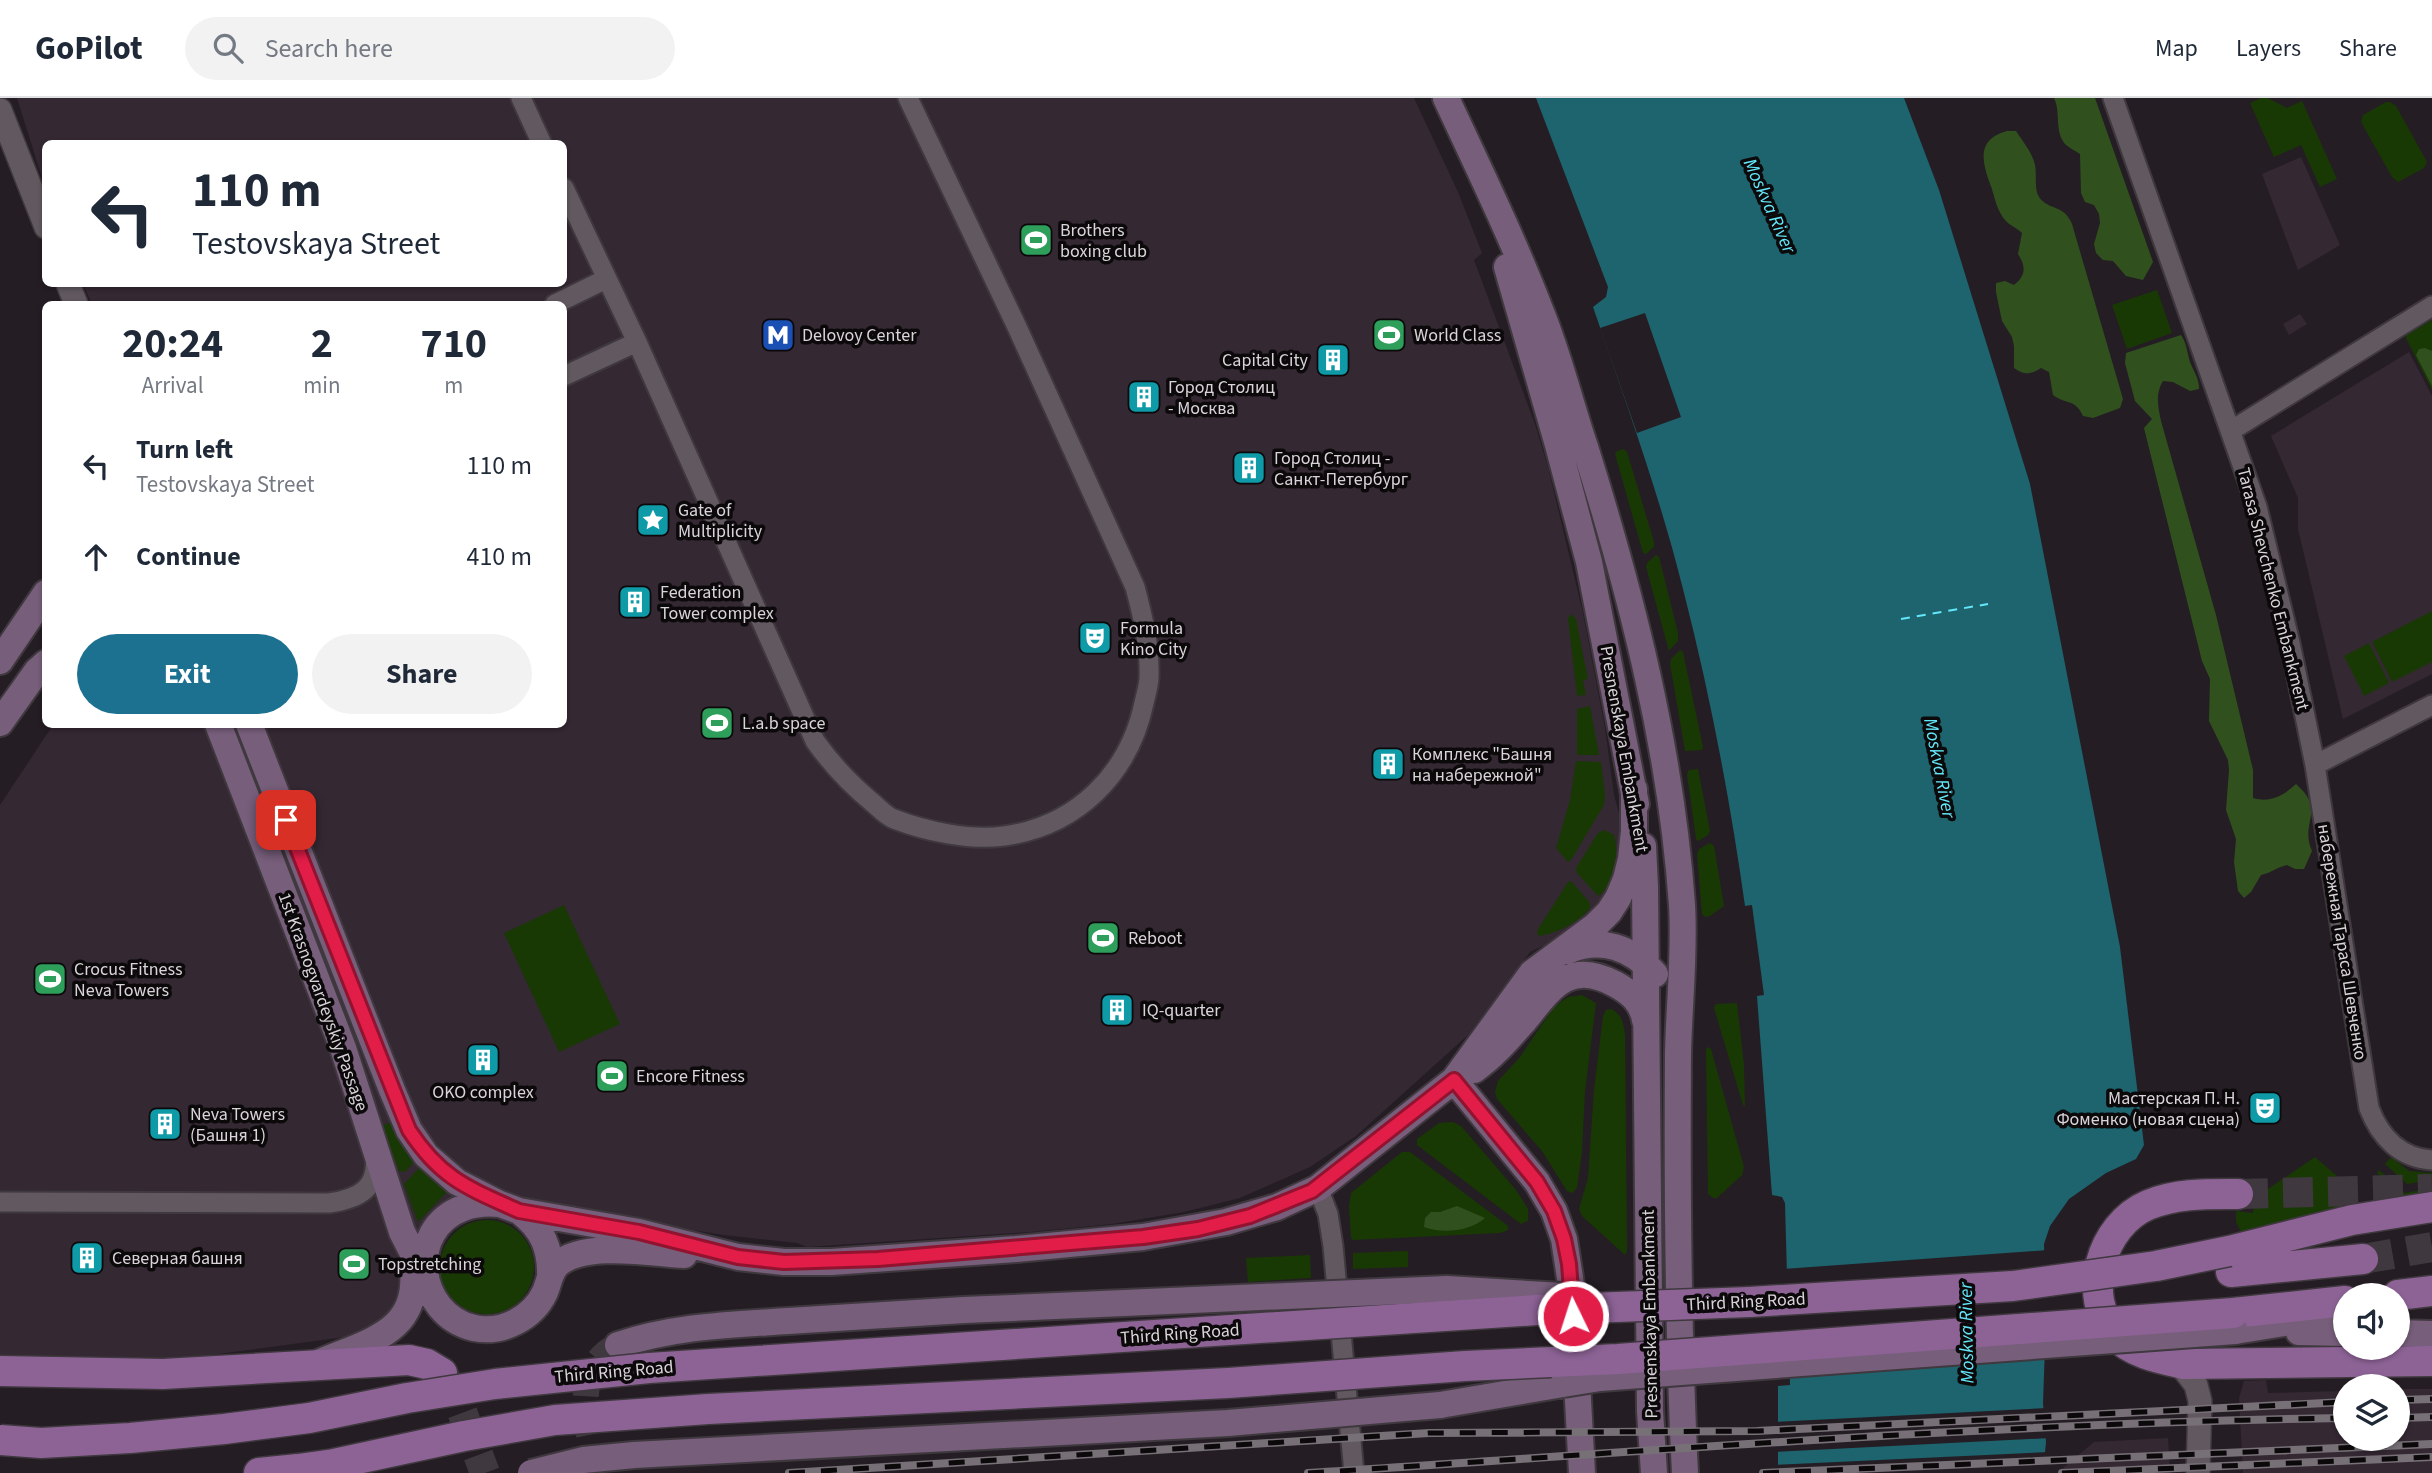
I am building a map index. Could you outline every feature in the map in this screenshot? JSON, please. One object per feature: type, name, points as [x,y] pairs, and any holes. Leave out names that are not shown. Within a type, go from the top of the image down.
[{"type":"main road","name":"Presnenskaya Embankment","points":[[1446,98],[1543,315],[1604,508],[1653,696],[1665,759],[1682,904],[1684,949],[1678,1050],[1681,1405],[1685,1473]]},
{"type":"main road","name":"Presnenskaya Embankment","points":[[1477,168],[1559,445],[1586,550],[1642,836],[1645,887],[1650,1411],[1654,1473]]},
{"type":"main road","points":[[0,661],[42,599]]},
{"type":"main road","points":[[3,721],[42,665]]},
{"type":"main road","name":"1st Krasnogvardeyskiy Passage","points":[[220,728],[343,1048],[402,1231],[426,1279]]},
{"type":"main road","name":"1st Krasnogvardeyskiy Passage","points":[[251,728],[409,1130],[426,1155],[457,1182],[509,1207]]},
{"type":"main road","points":[[1454,1080],[1519,988],[1544,962],[1595,926],[1618,898],[1631,859],[1634,831],[1633,789]]},
{"type":"main road","points":[[1544,962],[1575,947],[1610,945],[1628,951],[1646,963],[1665,990],[1678,1050]]},
{"type":"main road","points":[[738,1257],[639,1232],[480,1203],[461,1208],[444,1219],[432,1235],[425,1254],[426,1279],[435,1301],[446,1314],[475,1328],[492,1329],[508,1326],[523,1318],[535,1307],[544,1293],[557,1264],[587,1252],[610,1250],[784,1262],[831,1262],[1016,1249],[1198,1229],[1250,1216],[1318,1188],[1454,1080],[1477,1068],[1502,1047],[1551,988],[1566,978],[1576,975],[1600,977],[1628,992],[1643,1008],[1646,1024]]},
{"type":"main road","points":[[1454,1080],[1537,1182],[1554,1211],[1564,1239],[1572,1291],[1582,1473]]},
{"type":"main road","points":[[2238,1194],[2178,1196],[2147,1205],[2114,1231],[2104,1252],[2098,1282],[2100,1306],[2107,1325],[2118,1338],[2159,1359],[2202,1366],[2432,1361]]},
{"type":"main road","points":[[509,1207],[531,1220],[544,1240],[550,1262],[550,1278]]},
{"type":"main road","points":[[2230,1262],[2352,1220],[2432,1207]]},
{"type":"main road","points":[[315,1364],[381,1336],[396,1326],[407,1313],[413,1293],[413,1266],[402,1231]]},
{"type":"main road","points":[[2230,1262],[2363,1259]]},
{"type":"main road","name":"Third Ring Road","points":[[0,1440],[54,1442],[224,1429],[309,1418],[495,1384],[649,1368],[1537,1310],[1749,1302],[2012,1286],[2156,1266],[2230,1262]]},
{"type":"main road","points":[[618,1345],[647,1335],[683,1328],[978,1309],[1447,1289],[1606,1299],[1749,1302]]},
{"type":"main road","points":[[531,1473],[583,1460],[634,1455],[1228,1423],[1440,1405],[1600,1378],[2133,1340],[2333,1303]]},
{"type":"main road","points":[[259,1473],[334,1464],[555,1420],[708,1409],[1227,1383],[1465,1366],[2234,1322],[2333,1313]]},
{"type":"main road","points":[[2234,1322],[2333,1332]]},
{"type":"main road","points":[[2410,1333],[2432,1334]]},
{"type":"main road","points":[[0,1371],[163,1374],[409,1360],[427,1364],[442,1373]]},
{"type":"street","points":[[521,98],[540,138]]},
{"type":"street","name":"Tarasa Shevchenko Embankment","points":[[2113,98],[2257,507],[2290,643],[2315,765]]},
{"type":"street","points":[[567,194],[637,342],[815,741],[848,782],[891,818],[951,835],[1003,836],[1061,818],[1102,788],[1121,765],[1140,725],[1149,679],[1147,633],[1135,587],[1017,327],[909,100]]},
{"type":"street","points":[[0,110],[42,216]]},
{"type":"street","points":[[561,301],[606,279]]},
{"type":"street","points":[[2232,430],[2432,306]]},
{"type":"street","points":[[567,375],[637,342]]},
{"type":"street","points":[[2315,765],[2432,705]]},
{"type":"street","name":"набережная Тараса Шевченко","points":[[2315,765],[2365,1094],[2373,1119],[2399,1150],[2419,1159],[2432,1160]]},
{"type":"street","points":[[0,1202],[191,1204],[329,1203],[348,1200],[362,1194],[370,1183],[376,1164],[373,1140]]},
{"type":"street","points":[[1318,1188],[1328,1214],[1333,1247],[1354,1473]]},
{"type":"street","points":[[2179,1363],[2196,1385],[2200,1401],[2198,1473]]},
{"type":"street","points":[[1679,1473],[1681,1405]]},
{"type":"shaded area","points":[[17,98],[1414,98],[1458,192],[1482,253],[1474,260],[1535,424],[1548,467],[1583,613],[1605,728],[1614,795],[1623,828],[1612,895],[1568,934],[1530,952],[1468,1035],[1356,1136],[1310,1167],[1240,1198],[1184,1212],[1112,1224],[807,1247],[797,1243],[724,1235],[466,1195],[396,1304],[373,1328],[345,1337],[173,1360],[0,1356],[0,805],[51,728],[567,728],[567,301],[91,301],[84,287],[567,287],[567,140],[42,140],[42,177]]},
{"type":"shaded area","points":[[2301,157],[2340,245],[2298,270],[2262,174]]},
{"type":"shaded area","points":[[2300,314],[2307,324],[2289,335],[2283,324]]},
{"type":"shaded area","points":[[2409,352],[2432,396],[2432,674],[2343,719],[2298,529],[2298,498],[2271,436]]},
{"type":"shaded area","points":[[2266,1380],[2268,1393],[2333,1391],[2333,1451],[2410,1451],[2410,1389],[2432,1389],[2432,1473],[2243,1473],[2239,1398],[2244,1381]]},
{"type":"shaded area","points":[[2168,1438],[2170,1473],[2057,1473],[2094,1442]]},
{"type":"green space","points":[[2054,98],[2095,98],[2153,262],[2143,280],[2126,276],[2113,261],[2103,260],[2096,253],[2094,244],[2100,223],[2099,214],[2094,205],[2085,202],[2081,193],[2080,154],[2062,139]]},
{"type":"green space","points":[[2268,98],[2287,108],[2302,101],[2337,179],[2320,187],[2301,145],[2274,157],[2250,103]]},
{"type":"green space","points":[[2386,102],[2396,106],[2427,162],[2424,168],[2398,182],[2392,177],[2361,122],[2363,115]]},
{"type":"green space","points":[[2007,131],[2016,131],[2032,156],[2039,197],[2065,213],[2072,224],[2123,399],[2120,408],[2093,418],[2083,416],[2073,404],[2053,395],[2049,372],[2041,368],[2024,373],[2014,368],[2014,346],[2002,321],[1996,283],[2005,281],[2014,285],[2021,278],[2023,267],[2018,254],[2022,233],[2007,222],[1999,210],[1984,162],[1985,147],[1989,140]]},
{"type":"green space","points":[[2157,290],[2172,333],[2127,349],[2112,305]]},
{"type":"green space","points":[[2432,320],[2432,390],[2405,336]]},
{"type":"green space","points":[[2181,335],[2199,389],[2190,391],[2173,382],[2163,381],[2158,395],[2159,410],[2216,615],[2253,770],[2253,798],[2265,800],[2276,797],[2296,784],[2305,793],[2311,809],[2308,832],[2312,851],[2304,869],[2287,865],[2261,875],[2244,898],[2238,891],[2234,862],[2236,839],[2226,810],[2228,760],[2209,721],[2210,679],[2202,661],[2144,428],[2152,419],[2135,401],[2125,363],[2126,353]]},
{"type":"green space","points":[[2419,349],[2432,351],[2432,386],[2416,355]]},
{"type":"green space","points":[[1624,449],[1654,542],[1654,547],[1646,554],[1643,553],[1615,454]]},
{"type":"green space","points":[[1656,555],[1659,557],[1678,633],[1678,641],[1669,651],[1646,567]]},
{"type":"green space","points":[[2432,611],[2432,662],[2392,682],[2372,642]]},
{"type":"green space","points":[[1571,614],[1576,619],[1588,679],[1583,680],[1586,695],[1577,696],[1568,618]]},
{"type":"green space","points":[[2369,643],[2389,683],[2364,696],[2344,656]]},
{"type":"green space","points":[[1680,650],[1683,652],[1702,750],[1685,751],[1670,664]]},
{"type":"green space","points":[[1590,706],[1599,755],[1577,755],[1577,709]]},
{"type":"green space","points":[[1576,761],[1601,762],[1605,795],[1604,805],[1568,862],[1556,848],[1570,800]]},
{"type":"green space","points":[[1698,769],[1710,831],[1698,841],[1687,774],[1689,770]]},
{"type":"green space","points":[[1604,830],[1614,835],[1616,859],[1612,877],[1598,896],[1577,873],[1576,868],[1598,833]]},
{"type":"green space","points":[[1710,843],[1714,846],[1724,906],[1705,917],[1702,914],[1697,854],[1699,849]]},
{"type":"green space","points":[[1571,881],[1590,903],[1590,908],[1567,926],[1540,936],[1537,934],[1538,929]]},
{"type":"green space","points":[[564,905],[620,1024],[559,1052],[504,933]]},
{"type":"green space","points":[[1582,995],[1596,1003],[1585,1091],[1582,1152],[1577,1188],[1572,1193],[1567,1191],[1542,1151],[1497,1099],[1495,1092],[1498,1081],[1520,1057],[1554,1007],[1568,997]]},
{"type":"green space","points":[[1737,1003],[1744,1065],[1745,1106],[1714,1008],[1716,1004]]},
{"type":"green space","points":[[1611,1009],[1622,1020],[1625,1036],[1625,1255],[1582,1216],[1579,1209],[1588,1178],[1594,1090],[1603,1016],[1606,1010]]},
{"type":"green space","points":[[1708,1047],[1711,1049],[1744,1167],[1742,1175],[1717,1198],[1708,1194]]},
{"type":"green space","points":[[391,1122],[400,1141],[415,1161],[405,1172],[399,1171],[382,1126]]},
{"type":"green space","points":[[1453,1122],[1461,1126],[1516,1190],[1528,1209],[1528,1221],[1521,1224],[1417,1145],[1417,1139],[1439,1123]]},
{"type":"green space","points":[[1402,1152],[1410,1152],[1508,1226],[1508,1230],[1500,1233],[1353,1240],[1349,1207],[1351,1193]]},
{"type":"green space","points":[[2315,1157],[2344,1182],[2361,1208],[2244,1238],[2236,1222],[2236,1211],[2253,1213],[2256,1190],[2265,1191]]},
{"type":"green space","points":[[2391,1157],[2409,1171],[2432,1173],[2432,1180],[2407,1184],[2385,1164]]},
{"type":"green space","points":[[421,1166],[445,1186],[447,1192],[418,1222],[404,1184]]},
{"type":"green space","points":[[2379,1170],[2405,1193],[2432,1188],[2432,1195],[2405,1199],[2377,1173]]},
{"type":"green space","points":[[1457,1206],[1485,1218],[1472,1226],[1456,1230],[1424,1227],[1425,1218],[1431,1212]]},
{"type":"green space","points":[[487,1220],[505,1224],[520,1234],[530,1249],[534,1267],[530,1285],[520,1300],[505,1310],[487,1314],[469,1310],[454,1300],[444,1285],[440,1267],[444,1249],[454,1234],[469,1224]]},
{"type":"green space","points":[[1408,1251],[1408,1267],[1353,1269],[1353,1253]]},
{"type":"green space","points":[[1310,1255],[1311,1278],[1248,1282],[1246,1258]]},
{"type":"water","name":"Moskva River","points":[[1536,98],[1904,98],[1939,190],[2030,484],[2120,947],[2144,1145],[2136,1159],[2106,1173],[2069,1199],[2050,1226],[2044,1244],[2046,1319],[2043,1403],[2046,1442],[2043,1473],[1778,1473],[1778,1386],[1790,1385],[1785,1203],[1782,1197],[1772,1195],[1757,996],[1764,995],[1752,905],[1745,906],[1711,707],[1674,553],[1593,307],[1606,297],[1608,287]]},
{"type":"pier","points":[[1645,313],[1681,417],[1637,433],[1600,328]]},
{"type":"pier","points":[[2048,1250],[2050,1319],[1787,1375],[1783,1269]]},
{"type":"pier","points":[[2047,1408],[2050,1438],[1774,1452],[1774,1422]]},
{"type":"pier","points":[[2049,1452],[2046,1473],[1774,1473],[1774,1465]]},
{"type":"ferry route","points":[[1901,619],[1988,604]]},
{"type":"tunnel","points":[[2238,1194],[2432,1189]]},
{"type":"tunnel","points":[[2363,1259],[2432,1247]]},
{"type":"tunnel","points":[[598,1473],[587,1420],[587,1386],[592,1370],[602,1356],[618,1345]]},
{"type":"tunnel","points":[[442,1373],[455,1393],[485,1473]]},
{"type":"railway","points":[[2410,1400],[2432,1399]]},
{"type":"railway","points":[[789,1473],[1429,1433],[1757,1431],[2333,1403]]},
{"type":"railway","points":[[2410,1418],[2432,1417]]},
{"type":"railway","points":[[1308,1473],[1956,1432],[2333,1418]]},
{"type":"railway","points":[[1763,1473],[2432,1444]]},
{"type":"railway","points":[[2062,1473],[2432,1457]]},
{"type":"place","name":"Brothers boxing club","points":[[1036,240]]},
{"type":"place","name":"Delovoy Center","points":[[778,335]]},
{"type":"place","name":"World Class","points":[[1389,335]]},
{"type":"place","name":"Capital City","points":[[1333,360]]},
{"type":"place","name":"Город Столиц - Москва","points":[[1144,397]]},
{"type":"place","name":"Город Столиц - Санкт-Петербург","points":[[1249,468]]},
{"type":"place","name":"Gate of Multiplicity","points":[[653,520]]},
{"type":"place","name":"Federation Tower complex","points":[[635,602]]},
{"type":"place","name":"Formula Kino City","points":[[1095,638]]},
{"type":"place","name":"L.a.b space","points":[[717,723]]},
{"type":"place","name":"Комплекс \"Башня на набережной\"","points":[[1388,764]]},
{"type":"place","name":"Reboot","points":[[1103,938]]},
{"type":"place","name":"Crocus Fitness Neva Towers","points":[[50,979]]},
{"type":"place","name":"IQ-quarter","points":[[1117,1010]]},
{"type":"place","name":"OKO complex","points":[[483,1060]]},
{"type":"place","name":"Encore Fitness","points":[[612,1076]]},
{"type":"place","name":"Мастерская П. Н. Фоменко (новая сцена)","points":[[2265,1108]]},
{"type":"place","name":"Neva Towers (Башня 1)","points":[[165,1124]]},
{"type":"place","name":"Северная башня","points":[[87,1258]]},
{"type":"place","name":"Topstretching","points":[[354,1264]]},
{"type":"route","points":[[286,820],[409,1130],[426,1155],[457,1182],[500,1204],[519,1211],[659,1236],[738,1257],[784,1262],[878,1259],[1143,1237],[1198,1229],[1250,1216],[1318,1188],[1454,1080],[1537,1182],[1554,1211],[1569,1264],[1573,1316]]}]
